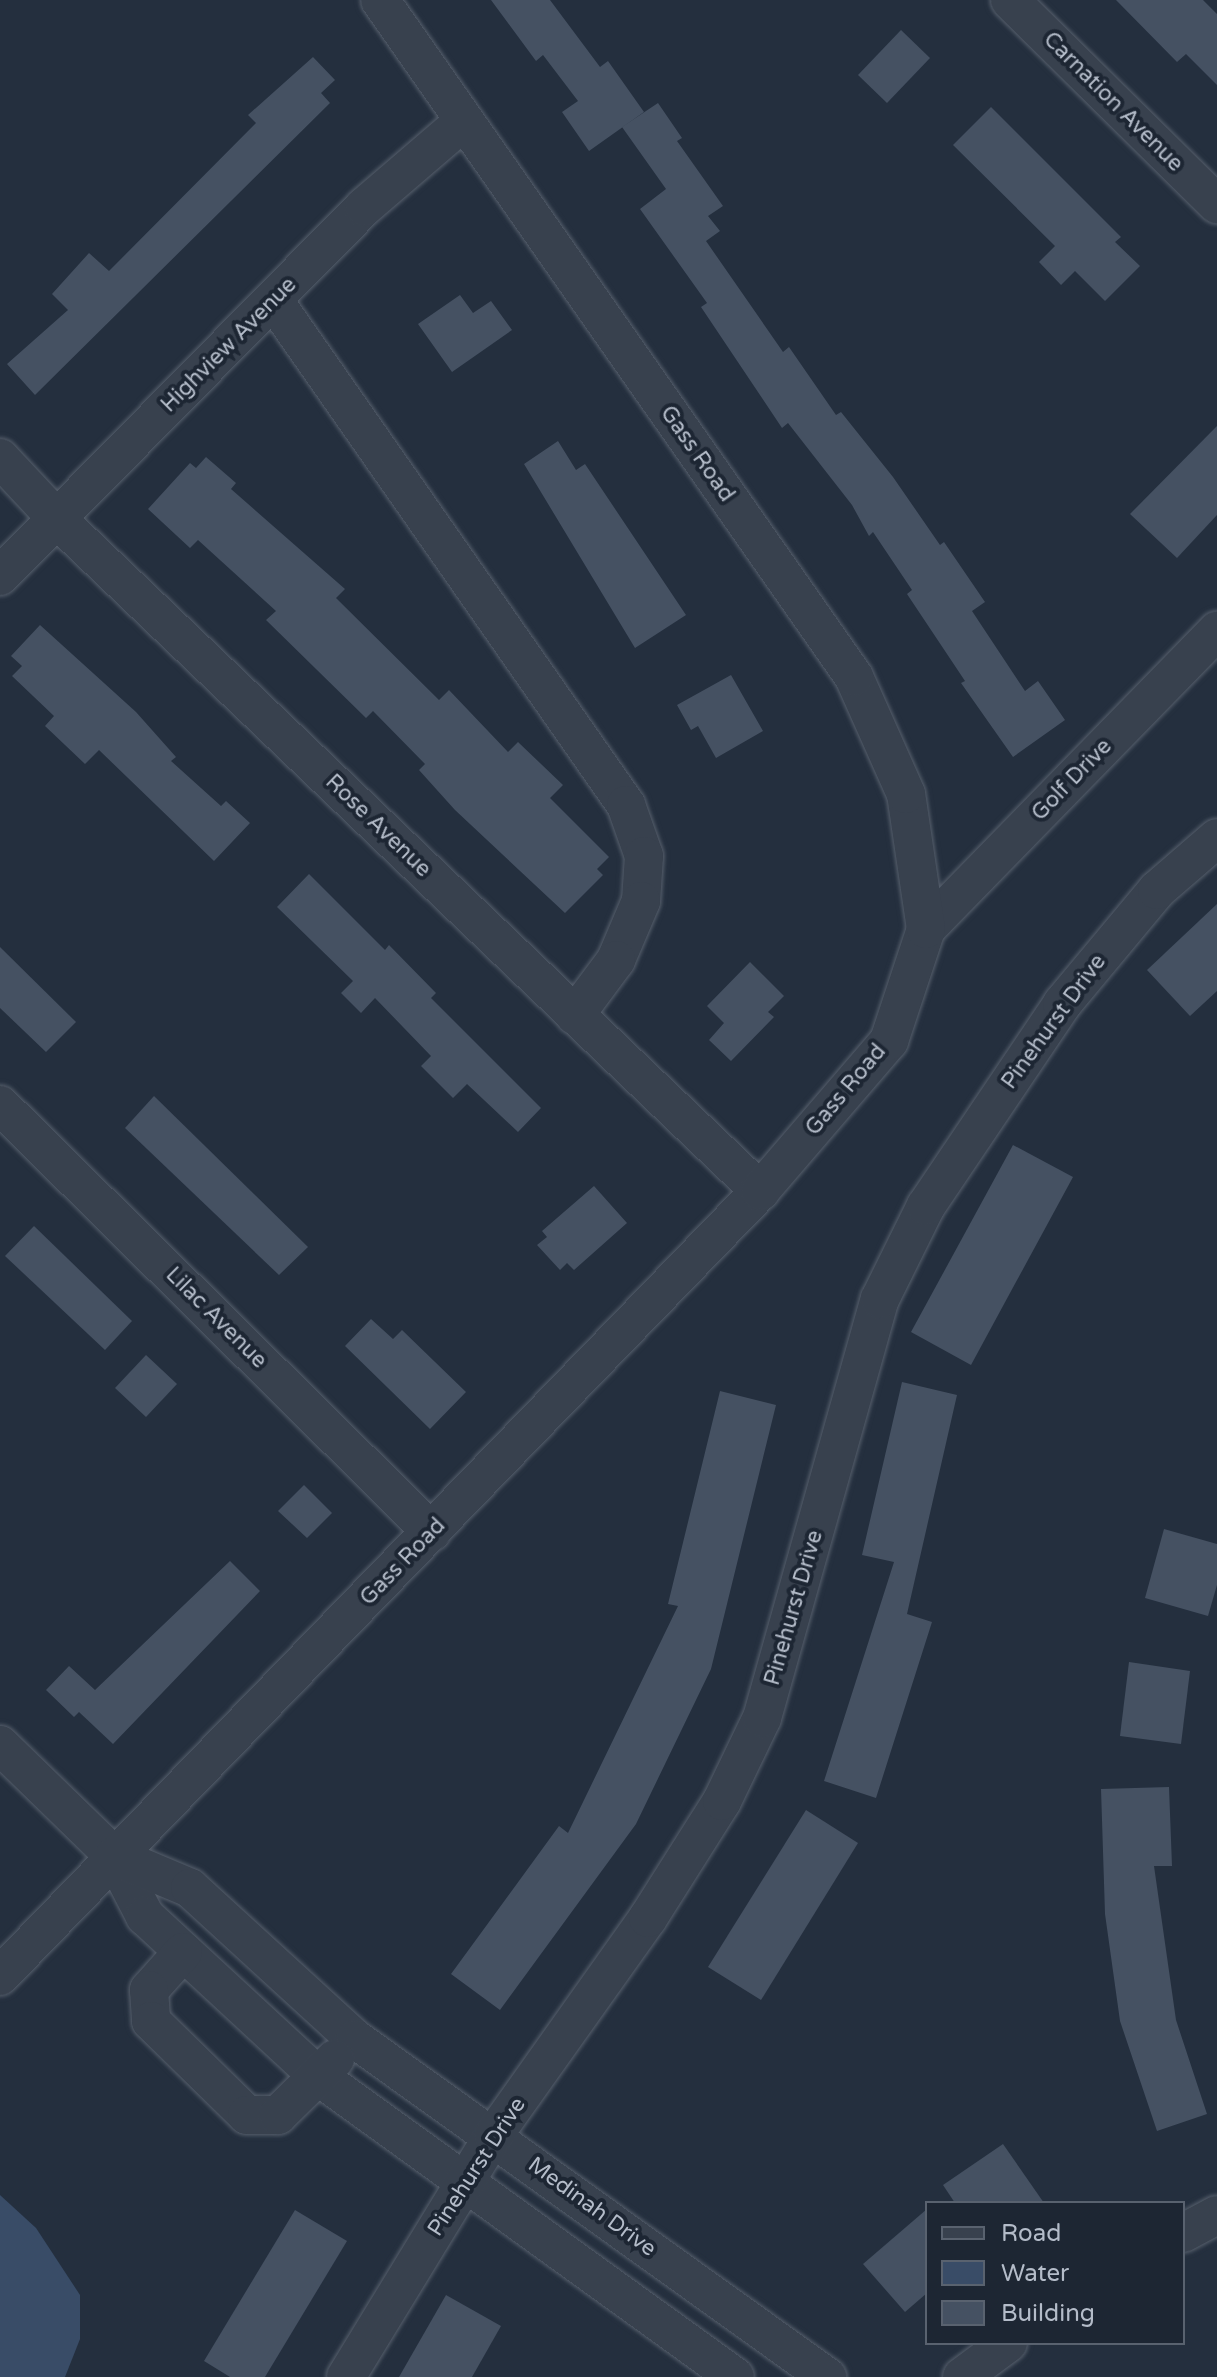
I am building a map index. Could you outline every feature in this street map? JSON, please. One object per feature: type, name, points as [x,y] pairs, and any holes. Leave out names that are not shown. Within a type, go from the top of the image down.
[{"type":"street","name":"Gass Road","points":[[0,1976],[760,1191],[889,1041],[926,929],[906,794],[854,677],[380,0]]},
{"type":"street","name":"Carnation Avenue","points":[[1010,0],[1217,204]]},
{"type":"street","name":"Highview Avenue","points":[[0,576],[364,207],[464,121]]},
{"type":"street","points":[[274,301],[626,805],[644,856],[641,901],[616,960],[575,1015]]},
{"type":"street","name":"Rose Avenue","points":[[0,458],[57,519],[760,1191]]},
{"type":"street","name":"Golf Drive","points":[[926,929],[1217,631]]},
{"type":"street","name":"Pinehurst Drive","points":[[346,2377],[493,2136],[648,1918],[722,1801],[762,1718],[880,1299],[926,1206],[1062,1004],[1157,890],[1217,838]]},
{"type":"street","name":"Lilac Avenue","points":[[0,1105],[432,1532]]},
{"type":"street","points":[[0,1745],[114,1856],[145,1916],[318,2076],[735,2377]]},
{"type":"street","name":"Medinah Drive","points":[[114,1856],[190,1888],[355,2039],[827,2377]]},
{"type":"street","points":[[183,1952],[149,1990],[151,2021],[238,2108],[257,2118],[278,2115],[355,2039]]},
{"type":"street","points":[[1185,2232],[1217,2215]]},
{"type":"street","points":[[962,2377],[1005,2345]]},
{"type":"water","points":[[0,2195],[36,2228],[80,2295],[80,2339],[65,2377],[0,2377]]},
{"type":"building","points":[[491,0],[550,0],[600,67],[608,61],[644,112],[589,151],[562,112],[578,101],[543,55],[536,61]]},
{"type":"building","points":[[1116,0],[1203,0],[1217,14],[1217,85],[1186,54],[1177,62]]},
{"type":"building","points":[[901,30],[930,58],[887,103],[858,75]]},
{"type":"building","points":[[313,57],[335,80],[321,93],[330,103],[35,395],[7,364],[68,310],[52,294],[89,253],[109,271],[256,123],[248,115]]},
{"type":"building","points":[[658,103],[682,138],[677,141],[723,206],[708,216],[720,231],[706,241],[783,352],[789,347],[836,415],[841,412],[893,477],[940,545],[944,542],[985,602],[972,611],[1025,691],[1038,681],[1065,720],[1013,757],[961,683],[965,681],[907,594],[912,590],[873,532],[869,536],[852,505],[788,423],[782,428],[701,307],[707,303],[640,209],[666,189],[622,127]]},
{"type":"building","points":[[991,107],[1121,237],[1115,242],[1140,266],[1105,301],[1075,271],[1061,285],[1039,262],[1055,246],[953,145]]},
{"type":"building","points":[[460,295],[473,313],[491,301],[512,330],[452,372],[418,324]]},
{"type":"building","points":[[1217,426],[1217,515],[1177,558],[1130,514]]},
{"type":"building","points":[[558,441],[576,470],[585,464],[686,615],[635,648],[524,464]]},
{"type":"building","points":[[206,457],[236,483],[231,489],[345,589],[336,598],[439,700],[449,690],[508,752],[518,742],[563,785],[550,798],[609,857],[597,869],[603,875],[565,913],[455,810],[419,770],[425,764],[373,711],[366,718],[266,620],[276,611],[198,540],[190,548],[148,509],[190,463],[196,468]]},
{"type":"building","points":[[40,625],[136,712],[176,757],[171,761],[221,806],[226,801],[250,823],[214,861],[99,750],[85,764],[45,726],[54,716],[12,676],[22,666],[11,656]]},
{"type":"building","points":[[731,675],[763,731],[716,758],[698,726],[691,730],[677,705]]},
{"type":"building","points":[[309,874],[385,950],[389,945],[436,993],[431,998],[541,1108],[518,1132],[467,1084],[453,1098],[421,1066],[431,1056],[375,998],[361,1013],[341,993],[353,981],[277,907]]},
{"type":"building","points":[[1217,904],[1217,991],[1190,1016],[1147,970]]},
{"type":"building","points":[[0,947],[76,1022],[46,1052],[0,1008]]},
{"type":"building","points":[[750,962],[784,996],[768,1012],[774,1017],[731,1061],[709,1040],[724,1023],[707,1006]]},
{"type":"building","points":[[154,1096],[308,1247],[279,1275],[125,1128]]},
{"type":"building","points":[[1013,1145],[1073,1177],[971,1365],[911,1332]]},
{"type":"building","points":[[594,1186],[627,1223],[574,1270],[567,1263],[560,1270],[537,1245],[547,1237],[542,1231]]},
{"type":"building","points":[[34,1226],[132,1321],[105,1350],[5,1256]]},
{"type":"building","points":[[371,1319],[393,1339],[402,1330],[466,1392],[430,1429],[345,1346]]},
{"type":"building","points":[[146,1355],[177,1384],[146,1417],[115,1388]]},
{"type":"building","points":[[902,1382],[957,1395],[907,1614],[932,1622],[876,1798],[824,1781],[894,1562],[862,1555]]},
{"type":"building","points":[[720,1391],[776,1405],[711,1669],[636,1824],[500,2010],[451,1974],[559,1826],[568,1833],[678,1606],[668,1604]]},
{"type":"building","points":[[304,1485],[332,1513],[307,1538],[278,1511]]},
{"type":"building","points":[[1164,1529],[1217,1544],[1217,1585],[1208,1616],[1145,1598]]},
{"type":"building","points":[[230,1561],[260,1591],[113,1744],[79,1712],[74,1717],[46,1690],[69,1666],[95,1690]]},
{"type":"building","points":[[1129,1662],[1190,1671],[1181,1744],[1120,1736]]},
{"type":"building","points":[[1169,1787],[1172,1866],[1154,1866],[1176,2020],[1207,2114],[1157,2131],[1120,2021],[1105,1914],[1101,1789]]},
{"type":"building","points":[[806,1810],[858,1843],[761,2000],[708,1967]]},
{"type":"building","points":[[1003,2144],[1043,2201],[954,2201],[943,2185]]},
{"type":"building","points":[[295,2210],[347,2241],[265,2377],[230,2377],[204,2361]]},
{"type":"building","points":[[925,2211],[925,2295],[905,2312],[863,2264]]},
{"type":"building","points":[[446,2295],[501,2326],[472,2377],[399,2377]]}]
